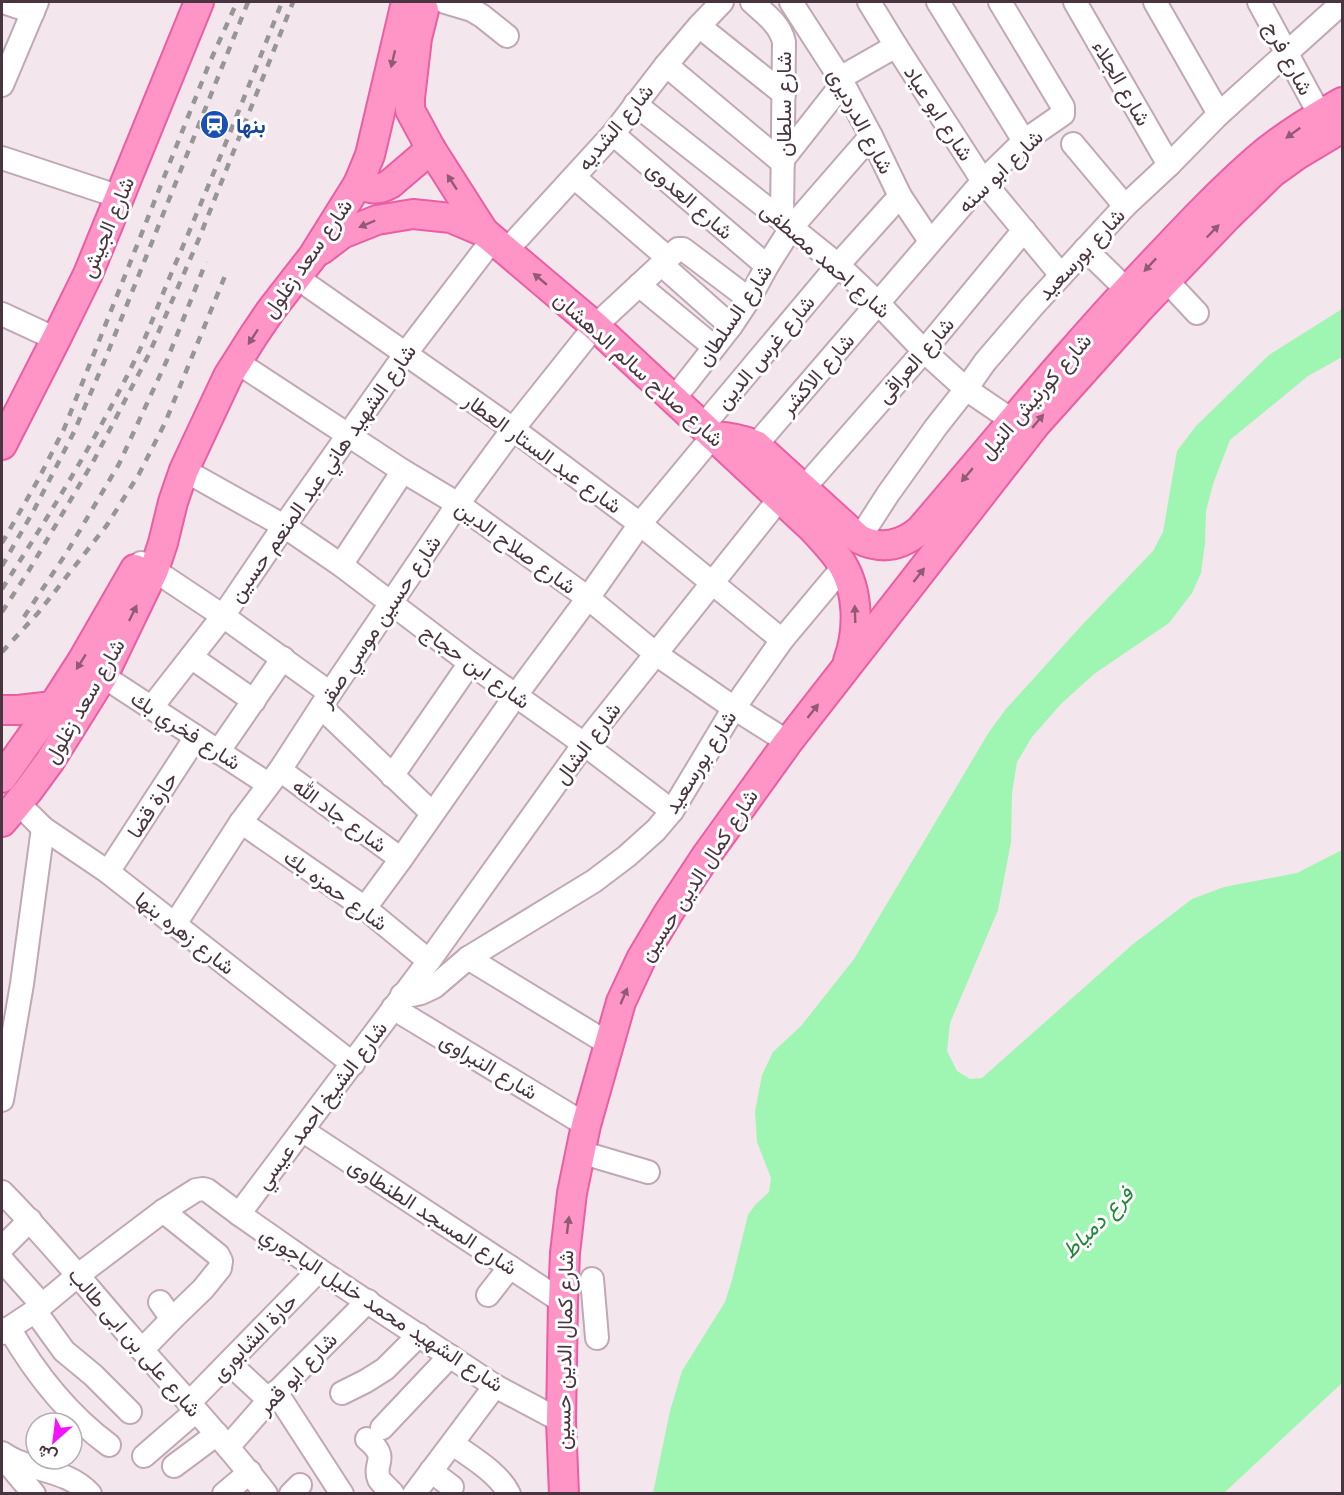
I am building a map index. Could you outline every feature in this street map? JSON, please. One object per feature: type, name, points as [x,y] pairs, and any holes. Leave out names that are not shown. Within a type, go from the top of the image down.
[{"type":"main road","name":"شارع الجيش","points":[[4,435],[88,274],[199,2]]},
{"type":"main road","name":"شارع سعد زغلول","points":[[10,812],[50,761],[103,676],[184,470],[217,398],[254,335],[304,266],[358,184],[370,155],[406,2]]},
{"type":"main road","points":[[426,2],[417,38],[410,110],[431,149],[494,240]]},
{"type":"main road","name":"شارع كورنيش النيل","points":[[844,671],[1036,424],[1166,280],[1272,173],[1297,155],[1335,115]]},
{"type":"main road","name":"شارع كورنيش النيل","points":[[707,431],[742,439],[756,445],[792,493],[859,539],[880,546],[891,545],[912,537],[1014,421],[1062,362],[1196,218],[1257,159],[1335,115]]},
{"type":"main road","points":[[358,184],[374,190],[382,188],[390,184],[431,149]]},
{"type":"main road","name":"شارع صلاح سالم الدهشان","points":[[304,266],[342,234],[377,220],[413,214],[450,218],[494,240],[595,326],[707,431],[792,493],[812,528],[844,566],[854,599],[856,616],[853,644],[844,671]]},
{"type":"main road","name":"شارع سعد زغلول","points":[[2,778],[147,566]]},
{"type":"main road","name":"شارع كمال الدين حسين","points":[[564,1494],[561,1421],[566,1244],[572,1193],[586,1125],[621,1002],[669,912],[706,856],[788,742],[844,671]]},
{"type":"main road","points":[[2,710],[53,706]]},
{"type":"street","points":[[2,85],[35,7],[3,2]]},
{"type":"street","points":[[445,2],[472,10],[507,36]]},
{"type":"street","name":"شارع الشديه","points":[[494,240],[574,177],[613,134],[666,65],[722,2]]},
{"type":"street","name":"شارع سلطان","points":[[752,2],[776,24],[784,42],[783,160],[787,224]]},
{"type":"street","name":"شارع الدرديرى","points":[[791,2],[841,81],[872,136],[900,196],[930,241]]},
{"type":"street","name":"شارع ابو عياد","points":[[869,2],[982,181],[1061,275]]},
{"type":"street","points":[[938,2],[1024,141]]},
{"type":"street","name":"شارع ابو سنه","points":[[878,303],[982,181],[1024,141],[1062,116],[1064,110],[1000,2]]},
{"type":"street","name":"شارع الجلاء","points":[[1075,2],[1169,165]]},
{"type":"street","points":[[1155,2],[1219,114]]},
{"type":"street","name":"شارع فرج","points":[[1259,2],[1286,52],[1335,115]]},
{"type":"street","name":"شارع بورسعيد","points":[[859,539],[910,463],[985,362],[1061,275],[1125,206],[1219,114],[1342,3]]},
{"type":"street","points":[[699,26],[784,94]]},
{"type":"street","points":[[666,65],[783,160],[841,81],[896,46]]},
{"type":"street","name":"شارع احمد مصطفى","points":[[635,104],[838,265],[924,351],[966,389],[1014,421]]},
{"type":"street","name":"شارع العدوى","points":[[613,134],[767,266]]},
{"type":"street","name":"شارع السلطان","points":[[673,400],[749,300],[787,224],[872,136]]},
{"type":"street","points":[[1073,144],[1125,206]]},
{"type":"street","points":[[2,158],[120,198]]},
{"type":"street","points":[[574,177],[669,257],[731,326]]},
{"type":"street","name":"شارع غرس الدين","points":[[365,908],[707,431],[838,265],[900,196]]},
{"type":"street","name":"شارع العراقى","points":[[792,493],[924,351],[1024,230]]},
{"type":"street","name":"شارع الشهيد هاني عبد المنعم حسين","points":[[151,708],[223,616],[406,353],[494,240]]},
{"type":"street","points":[[669,257],[684,249],[749,300]]},
{"type":"street","points":[[1086,249],[1127,290]]},
{"type":"street","name":"شارع حسين موسي صقر","points":[[175,924],[241,822],[274,777],[458,504],[513,429],[595,326],[669,257]]},
{"type":"street","name":"شارع عبد الستار العطار","points":[[304,266],[406,353],[640,524],[782,640]]},
{"type":"street","points":[[1166,280],[1197,313]]},
{"type":"street","points":[[639,285],[714,347]]},
{"type":"street","name":"شارع الاكشر","points":[[756,445],[878,303]]},
{"type":"street","points":[[2,314],[56,339]]},
{"type":"street","name":"شارع صلاح الدين","points":[[237,362],[403,471],[458,504],[588,598],[656,654],[788,742]]},
{"type":"street","name":"شارع ابن حجاج","points":[[184,470],[284,526],[341,565],[672,811]]},
{"type":"street","points":[[341,565],[403,471]]},
{"type":"street","name":"شارع الشال","points":[[398,1001],[584,744],[712,582],[792,493]]},
{"type":"street","points":[[147,566],[283,658],[325,700],[392,776],[432,813]]},
{"type":"street","name":"شارع بورسعيد","points":[[398,1001],[434,987],[468,958],[594,881],[656,830],[672,811],[734,708],[782,640],[844,566]]},
{"type":"street","points":[[191,657],[254,701]]},
{"type":"street","points":[[218,752],[283,658]]},
{"type":"street","points":[[392,776],[470,663]]},
{"type":"street","name":"شارع فخري بك","points":[[103,676],[218,752],[274,777]]},
{"type":"street","name":"حارة قضا","points":[[108,872],[196,737]]},
{"type":"street","name":"شارع جاد الله","points":[[274,777],[400,859]]},
{"type":"street","name":"شارع زهره بنها","points":[[10,812],[43,828],[108,872],[353,1064]]},
{"type":"street","name":"شارع حمزه بك","points":[[241,822],[365,908],[429,961]]},
{"type":"street","points":[[2,1100],[12,982],[43,828]]},
{"type":"street","points":[[468,958],[609,1044]]},
{"type":"street","name":"شارع الشيخ احمد عيسي","points":[[239,1214],[398,1001]]},
{"type":"street","name":"شارع النبراوى","points":[[398,1001],[586,1125]]},
{"type":"street","name":"شارع المسجد الطنطاوى","points":[[302,1131],[510,1267],[563,1310]]},
{"type":"street","points":[[580,1152],[615,1172],[648,1172]]},
{"type":"street","name":"شارع الشهيد محمد خليل الباجوري","points":[[163,1211],[196,1190],[207,1190],[319,1270],[495,1386],[561,1421]]},
{"type":"street","name":"شارع على بن ابى طالب","points":[[2,1192],[30,1220],[250,1472],[266,1494]]},
{"type":"street","points":[[109,1445],[76,1418],[58,1399],[5,1331],[39,1308],[163,1211],[220,1257],[221,1265],[203,1290],[166,1310],[142,1350]]},
{"type":"street","points":[[2,1248],[30,1220]]},
{"type":"street","points":[[2,1260],[39,1308],[64,1351],[86,1368],[130,1412]]},
{"type":"street","points":[[488,1295],[510,1267]]},
{"type":"street","name":"حارة الشابورى","points":[[144,1456],[192,1407],[229,1363],[319,1270]]},
{"type":"street","points":[[563,1310],[596,1328],[592,1279]]},
{"type":"street","name":"شارع ابو قمر","points":[[174,1466],[222,1440],[272,1396],[368,1301]]},
{"type":"street","points":[[342,1393],[385,1369],[419,1335]]},
{"type":"street","points":[[393,1494],[380,1480],[378,1472],[380,1457],[375,1434],[450,1356]]},
{"type":"street","points":[[229,1363],[272,1396],[342,1494]]},
{"type":"street","points":[[414,1494],[495,1386]]},
{"type":"street","points":[[453,1444],[496,1476],[509,1494]]},
{"type":"street","points":[[2,1454],[34,1494]]},
{"type":"street","points":[[2,1454],[70,1479],[90,1494]]},
{"type":"street","points":[[431,1471],[452,1487]]},
{"type":"street","points":[[224,1494],[250,1472]]},
{"type":"water","name":"فرع دمياط","points":[[1342,309],[1342,357],[1308,376],[1230,440],[1213,484],[1206,511],[1201,573],[1192,593],[1169,623],[1094,674],[1061,704],[1032,737],[1017,762],[1012,793],[1011,842],[998,910],[950,1023],[947,1051],[957,1071],[970,1079],[982,1078],[1132,945],[1192,899],[1224,887],[1297,873],[1342,850],[1342,1383],[1224,1493],[653,1493],[670,1411],[682,1371],[725,1302],[748,1215],[769,1192],[771,1178],[757,1142],[755,1112],[762,1075],[773,1052],[801,1026],[854,959],[989,732],[1006,709],[1153,551],[1163,532],[1177,451],[1196,426],[1269,355]]},
{"type":"railway","points":[[2,543],[64,429],[209,64],[237,2]]},
{"type":"railway","points":[[2,566],[74,432],[248,2]]},
{"type":"railway","points":[[2,589],[86,451],[148,332],[282,2]]},
{"type":"railway","points":[[2,612],[93,462],[149,354],[198,241],[293,2]]},
{"type":"railway","points":[[24,617],[67,552],[119,464],[167,360],[206,262]]},
{"type":"railway","points":[[2,652],[38,613],[107,525],[139,474],[165,423],[227,271]]},
{"type":"place","name":"بنها","points":[[215,125]]}]
